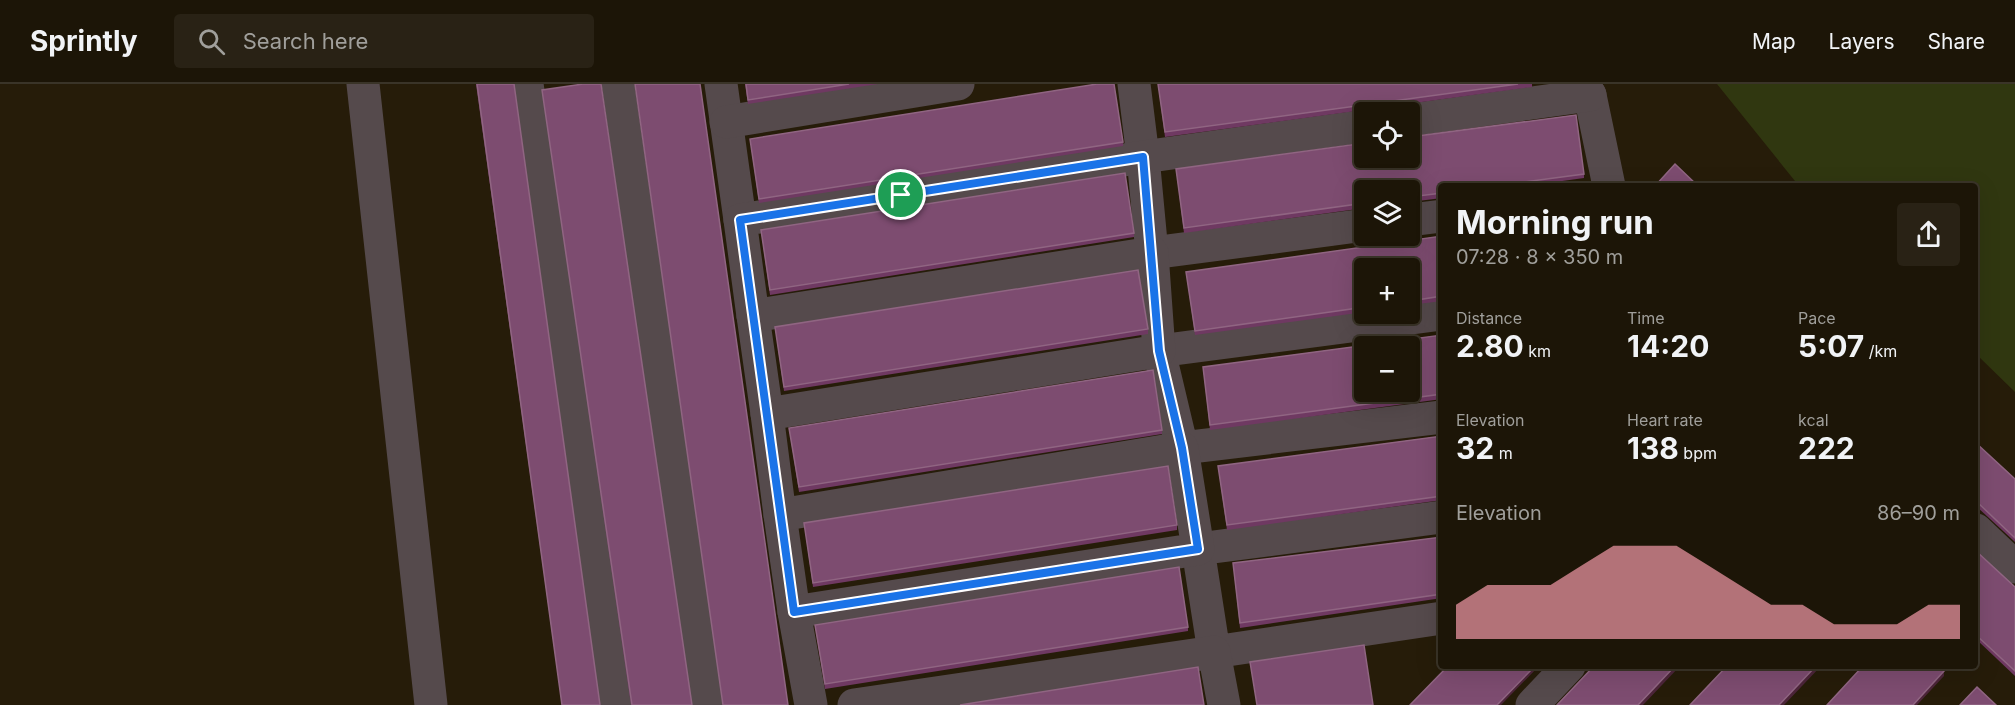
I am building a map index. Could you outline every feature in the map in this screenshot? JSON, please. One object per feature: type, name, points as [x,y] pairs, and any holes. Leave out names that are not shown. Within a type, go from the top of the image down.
[{"type":"street","points":[[363,84],[431,705]]},
{"type":"street","points":[[528,84],[616,705]]},
{"type":"street","points":[[618,84],[707,705]]},
{"type":"street","points":[[721,84],[794,612],[811,705]]},
{"type":"street","points":[[726,122],[958,84]]},
{"type":"street","points":[[1134,84],[1152,252],[1159,351],[1182,448],[1224,705]]},
{"type":"street","points":[[1420,118],[1586,90],[1608,183]]},
{"type":"street","points":[[740,220],[1143,157],[1354,128]]},
{"type":"street","points":[[1420,219],[1438,216]]},
{"type":"street","points":[[753,316],[1152,252],[1354,226]]},
{"type":"street","points":[[767,414],[1159,351],[1438,315]]},
{"type":"street","points":[[780,515],[1182,448],[1438,417]]},
{"type":"street","points":[[794,612],[1198,549],[1438,518]]},
{"type":"street","points":[[1978,532],[2015,567]]},
{"type":"street","points":[[854,705],[1438,619]]},
{"type":"street","points":[[1532,705],[1566,669]]},
{"type":"green space","points":[[1717,84],[2015,84],[2015,392],[1978,356],[1978,183],[1797,183]]},
{"type":"building","points":[[477,84],[514,84],[600,705],[562,705]]},
{"type":"building","points":[[583,84],[601,84],[692,705],[632,705],[542,90]]},
{"type":"building","points":[[635,84],[700,84],[788,705],[723,705]]},
{"type":"building","points":[[746,84],[849,84],[748,100]]},
{"type":"building","points":[[1097,84],[1114,84],[1123,142],[759,199],[750,139]]},
{"type":"building","points":[[1158,84],[1518,84],[1386,102],[1354,102],[1354,106],[1165,132]]},
{"type":"building","points":[[1576,115],[1584,174],[1516,183],[1438,183],[1438,194],[1420,196],[1420,180],[1354,180],[1354,205],[1184,228],[1176,169],[1354,145],[1354,168],[1420,168],[1420,136]]},
{"type":"building","points":[[1675,164],[1695,183],[1658,183]]},
{"type":"building","points":[[1125,173],[1134,233],[770,290],[761,230]]},
{"type":"building","points":[[1438,237],[1438,297],[1420,299],[1420,258],[1354,258],[1354,309],[1195,331],[1186,272],[1371,246],[1420,246],[1420,239]]},
{"type":"building","points":[[1138,270],[1148,329],[784,387],[775,327]]},
{"type":"building","points":[[1438,336],[1438,395],[1420,397],[1420,338]]},
{"type":"building","points":[[1354,347],[1354,402],[1382,402],[1210,425],[1203,367]]},
{"type":"building","points":[[1153,370],[1162,430],[799,487],[789,428]]},
{"type":"building","points":[[1438,437],[1438,497],[1227,525],[1218,466]]},
{"type":"building","points":[[1978,445],[2015,479],[2015,538],[1978,503]]},
{"type":"building","points":[[1168,466],[1177,525],[813,583],[804,523]]},
{"type":"building","points":[[1438,537],[1438,595],[1240,623],[1233,563]]},
{"type":"building","points":[[1978,553],[2015,587],[2015,671],[1978,637]]},
{"type":"building","points":[[1179,567],[1188,627],[825,684],[815,625]]},
{"type":"building","points":[[1364,645],[1373,705],[1257,705],[1250,662]]},
{"type":"building","points":[[1198,667],[1204,705],[960,705]]},
{"type":"building","points":[[1445,669],[1532,669],[1497,705],[1410,705]]},
{"type":"building","points":[[1591,669],[1672,669],[1638,705],[1557,705]]},
{"type":"building","points":[[1724,669],[1813,669],[1779,705],[1690,705]]},
{"type":"building","points":[[1860,669],[1942,669],[1944,671],[1913,705],[1827,705]]},
{"type":"building","points":[[1977,687],[1996,705],[1960,705]]},
{"type":"route","points":[[1143,157],[1159,351],[1182,448],[1198,549],[794,612],[740,220],[901,195],[1143,157]]}]
